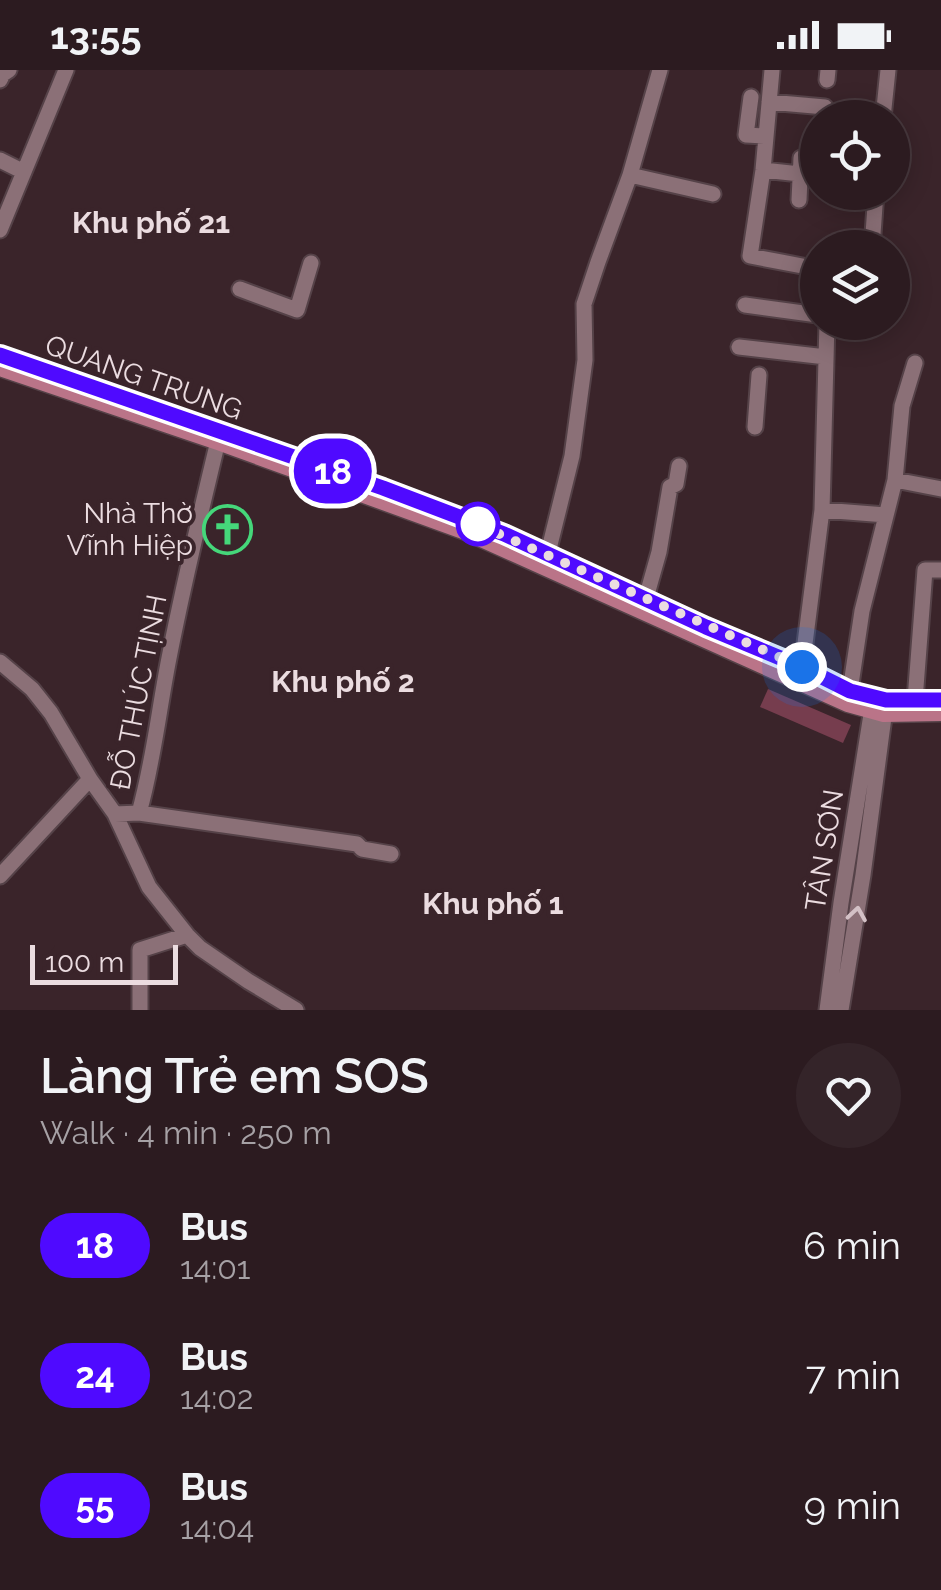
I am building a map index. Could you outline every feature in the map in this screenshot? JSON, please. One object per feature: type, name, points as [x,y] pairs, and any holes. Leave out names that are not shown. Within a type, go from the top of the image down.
[{"type":"main road","name":"QUANG TRUNG","points":[[0,355],[218,441],[502,540]]},
{"type":"main road","name":"QUANG TRUNG","points":[[0,367],[383,488],[546,560],[848,703],[941,712]]},
{"type":"main road","name":"QUANG TRUNG","points":[[546,560],[646,598],[879,705],[941,700]]},
{"type":"street","points":[[0,80],[9,70]]},
{"type":"street","points":[[0,230],[66,70]]},
{"type":"street","points":[[546,560],[572,456],[585,360],[584,304],[630,175],[660,70]]},
{"type":"street","points":[[772,70],[750,256],[800,266]]},
{"type":"street","points":[[885,100],[888,70]]},
{"type":"street","points":[[750,97],[746,135],[766,136]]},
{"type":"street","points":[[770,102],[800,105]]},
{"type":"street","points":[[0,160],[24,172]]},
{"type":"street","points":[[763,170],[800,174],[798,200]]},
{"type":"street","points":[[630,175],[713,194]]},
{"type":"street","points":[[240,288],[297,310],[311,263]]},
{"type":"street","points":[[745,305],[800,313]]},
{"type":"street","points":[[802,667],[822,510],[826,340]]},
{"type":"street","points":[[739,347],[826,357]]},
{"type":"street","points":[[850,691],[862,611],[895,480],[902,406],[915,363]]},
{"type":"street","points":[[754,427],[759,374]]},
{"type":"street","name":"ĐỖ THÚC TỊNH","points":[[116,814],[139,813],[151,772],[169,656],[218,441]]},
{"type":"street","points":[[646,598],[670,487],[676,484],[680,466]]},
{"type":"street","points":[[895,480],[941,489]]},
{"type":"street","points":[[822,510],[886,515]]},
{"type":"street","points":[[915,700],[925,570],[941,570]]},
{"type":"street","points":[[0,662],[32,689],[51,713],[116,814],[149,887],[187,936],[240,976],[296,1010]]},
{"type":"street","name":"TÂN SƠN","points":[[827,1010],[840,903],[879,705]]},
{"type":"street","name":"TÂN SƠN","points":[[841,1010],[863,875],[879,705]]},
{"type":"street","points":[[0,876],[90,779]]},
{"type":"street","points":[[139,813],[357,844],[362,850],[391,854]]},
{"type":"street","points":[[140,1010],[140,950],[187,936]]},
{"type":"shaded area","points":[[768,689],[851,725],[843,743],[760,707]]},
{"type":"bus line","name":"18","points":[[0,355],[504,534],[850,691],[886,700],[941,700]]},
{"type":"place","name":"Nhà Thờ Vĩnh Hiệp","points":[[228,529]]},
{"type":"district","name":"Khu phố 21","points":[[151,223]]},
{"type":"district","name":"Khu phố 2","points":[[343,682]]},
{"type":"district","name":"Khu phố 1","points":[[493,904]]},
{"type":"route","points":[[478,524],[472,522],[802,667]]}]
